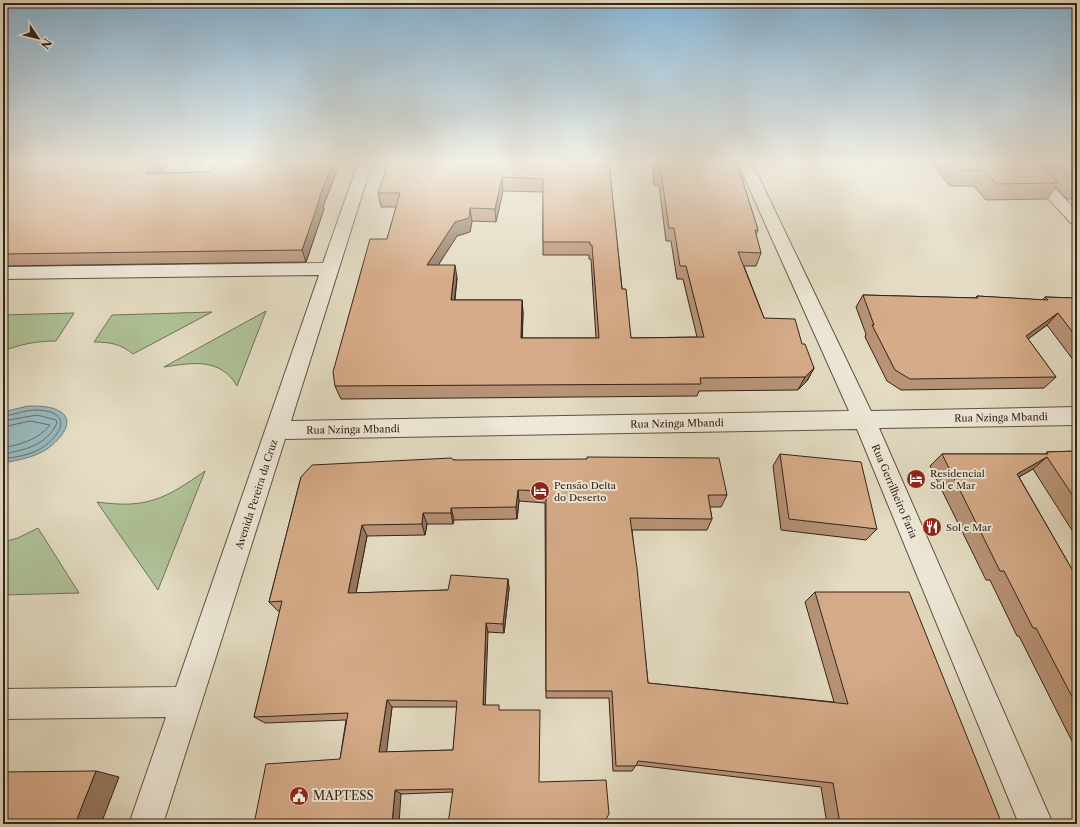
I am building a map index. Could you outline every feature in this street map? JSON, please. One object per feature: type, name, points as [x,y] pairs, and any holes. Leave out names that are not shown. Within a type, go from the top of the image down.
[{"type":"street","name":"Avenida Pereira da Cruz","points":[[146,824],[352,202]]},
{"type":"street","name":"Rua Gerrilheiro Faria","points":[[763,202],[864,419],[1036,824]]},
{"type":"street","points":[[1059,202],[1077,220]]},
{"type":"street","points":[[3,273],[330,269]]},
{"type":"street","name":"Rua Nzinga Mbandi","points":[[277,430],[1077,416]]},
{"type":"street","points":[[3,704],[186,702]]},
{"type":"green space","points":[[266,311],[237,386],[222,370],[214,366],[205,364],[185,364],[164,367]]},
{"type":"green space","points":[[212,312],[133,354],[115,344],[94,342],[112,315]]},
{"type":"green space","points":[[74,313],[56,341],[29,343],[3,351],[3,315]]},
{"type":"green space","points":[[205,471],[158,590],[97,502],[129,504],[155,500],[178,489]]},
{"type":"green space","points":[[38,528],[79,593],[3,595],[3,542],[18,538]]},
{"type":"water","points":[[28,406],[45,407],[61,412],[67,422],[66,427],[60,438],[42,452],[36,455],[3,463],[3,412]]},
{"type":"building","points":[[3,202],[319,202],[302,250],[3,254]]},
{"type":"building","points":[[398,202],[497,202],[495,209],[470,208],[469,218],[455,222],[427,265],[455,265],[451,300],[522,300],[521,338],[599,338],[592,245],[590,245],[590,242],[543,242],[543,202],[613,202],[622,289],[626,289],[631,338],[704,337],[686,266],[680,266],[674,228],[669,228],[665,202],[749,202],[758,230],[755,230],[761,253],[738,252],[764,318],[795,319],[802,344],[805,344],[814,368],[805,377],[700,378],[701,384],[335,386],[333,372],[370,239],[387,239]]},
{"type":"building","points":[[863,295],[978,298],[977,296],[1048,300],[1045,297],[1077,298],[1077,338],[1058,313],[1026,336],[1056,377],[910,379],[895,370],[872,325],[874,325]]},
{"type":"building","points":[[1077,451],[1077,502],[1047,457],[1017,474],[1077,578],[1077,706],[1036,628],[1033,628],[1004,571],[1000,571],[942,454],[1048,454],[1047,452]]},
{"type":"building","points":[[780,454],[861,462],[877,529],[789,519]]},
{"type":"building","points":[[587,457],[719,458],[727,495],[708,495],[712,519],[630,518],[637,568],[648,683],[848,704],[815,592],[909,592],[1002,824],[840,824],[833,783],[638,761],[636,766],[616,766],[612,691],[546,691],[546,491],[518,490],[516,507],[451,508],[451,513],[423,513],[422,524],[362,525],[348,593],[448,590],[451,575],[508,579],[503,624],[486,623],[483,705],[499,705],[499,710],[540,710],[539,782],[606,780],[609,814],[603,824],[448,824],[453,789],[395,790],[392,824],[254,824],[266,764],[340,759],[348,713],[254,717],[282,601],[269,602],[301,477],[312,465],[451,458],[454,460],[587,459]],"holes":[[[387,700],[457,701],[453,750],[379,752]]]},
{"type":"building","points":[[96,771],[75,824],[3,824],[3,772]]},
{"type":"place","name":"Residencial Sol e Mar","points":[[916,479]]},
{"type":"place","name":"Pensão Delta do Deserto","points":[[540,491]]},
{"type":"place","name":"Sol e Mar","points":[[932,527]]},
{"type":"place","name":"MAPTESS","points":[[299,796]]}]
